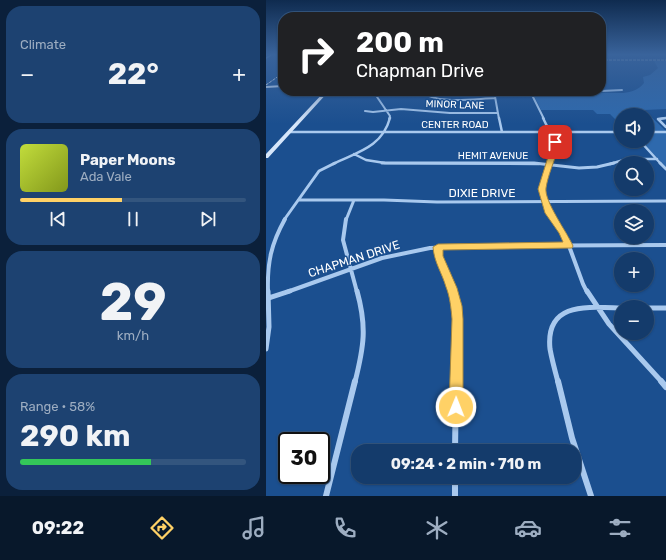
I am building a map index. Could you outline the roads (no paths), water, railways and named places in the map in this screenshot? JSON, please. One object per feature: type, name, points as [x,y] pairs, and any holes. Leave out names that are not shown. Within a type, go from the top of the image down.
[{"type":"main road","points":[[266,87],[278,86]]},
{"type":"main road","points":[[266,157],[323,96]]},
{"type":"street","points":[[606,91],[622,90]]},
{"type":"street","points":[[266,349],[270,323],[267,298],[268,263],[272,246],[279,229],[319,171],[377,142],[384,132],[390,117],[377,96]]},
{"type":"street","points":[[425,96],[437,98],[495,98],[502,132]]},
{"type":"street","points":[[533,96],[551,132],[555,145],[542,185],[549,213],[563,232],[583,284],[597,308],[609,324],[666,387]]},
{"type":"street","name":"MINOR LANE","points":[[365,111],[373,112],[401,109],[450,113],[498,113]]},
{"type":"street","points":[[666,118],[658,119],[666,127]]},
{"type":"street","name":"CENTER ROAD","points":[[290,132],[614,132]]},
{"type":"street","points":[[654,132],[666,132]]},
{"type":"street","points":[[646,148],[666,169]]},
{"type":"street","name":"HEMIT AVENUE","points":[[354,154],[366,160],[385,163],[534,163],[582,168],[597,167],[627,159],[656,159]]},
{"type":"street","name":"DIXIE DRIVE","points":[[299,200],[437,202],[666,201]]},
{"type":"street","points":[[326,496],[359,366],[364,338],[363,312],[344,247],[343,232],[346,219],[354,200]]},
{"type":"street","name":"CHAPMAN DRIVE","points":[[267,298],[395,255],[438,247],[666,245]]},
{"type":"street","points":[[438,247],[439,256],[455,298],[457,319],[455,444]]},
{"type":"street","points":[[591,496],[580,467],[566,420],[550,340],[554,323],[565,312],[579,308],[614,308]]},
{"type":"street","points":[[654,308],[666,308]]},
{"type":"street","points":[[455,484],[455,496]]},
{"type":"railway","points":[[266,85],[276,78]]}]
